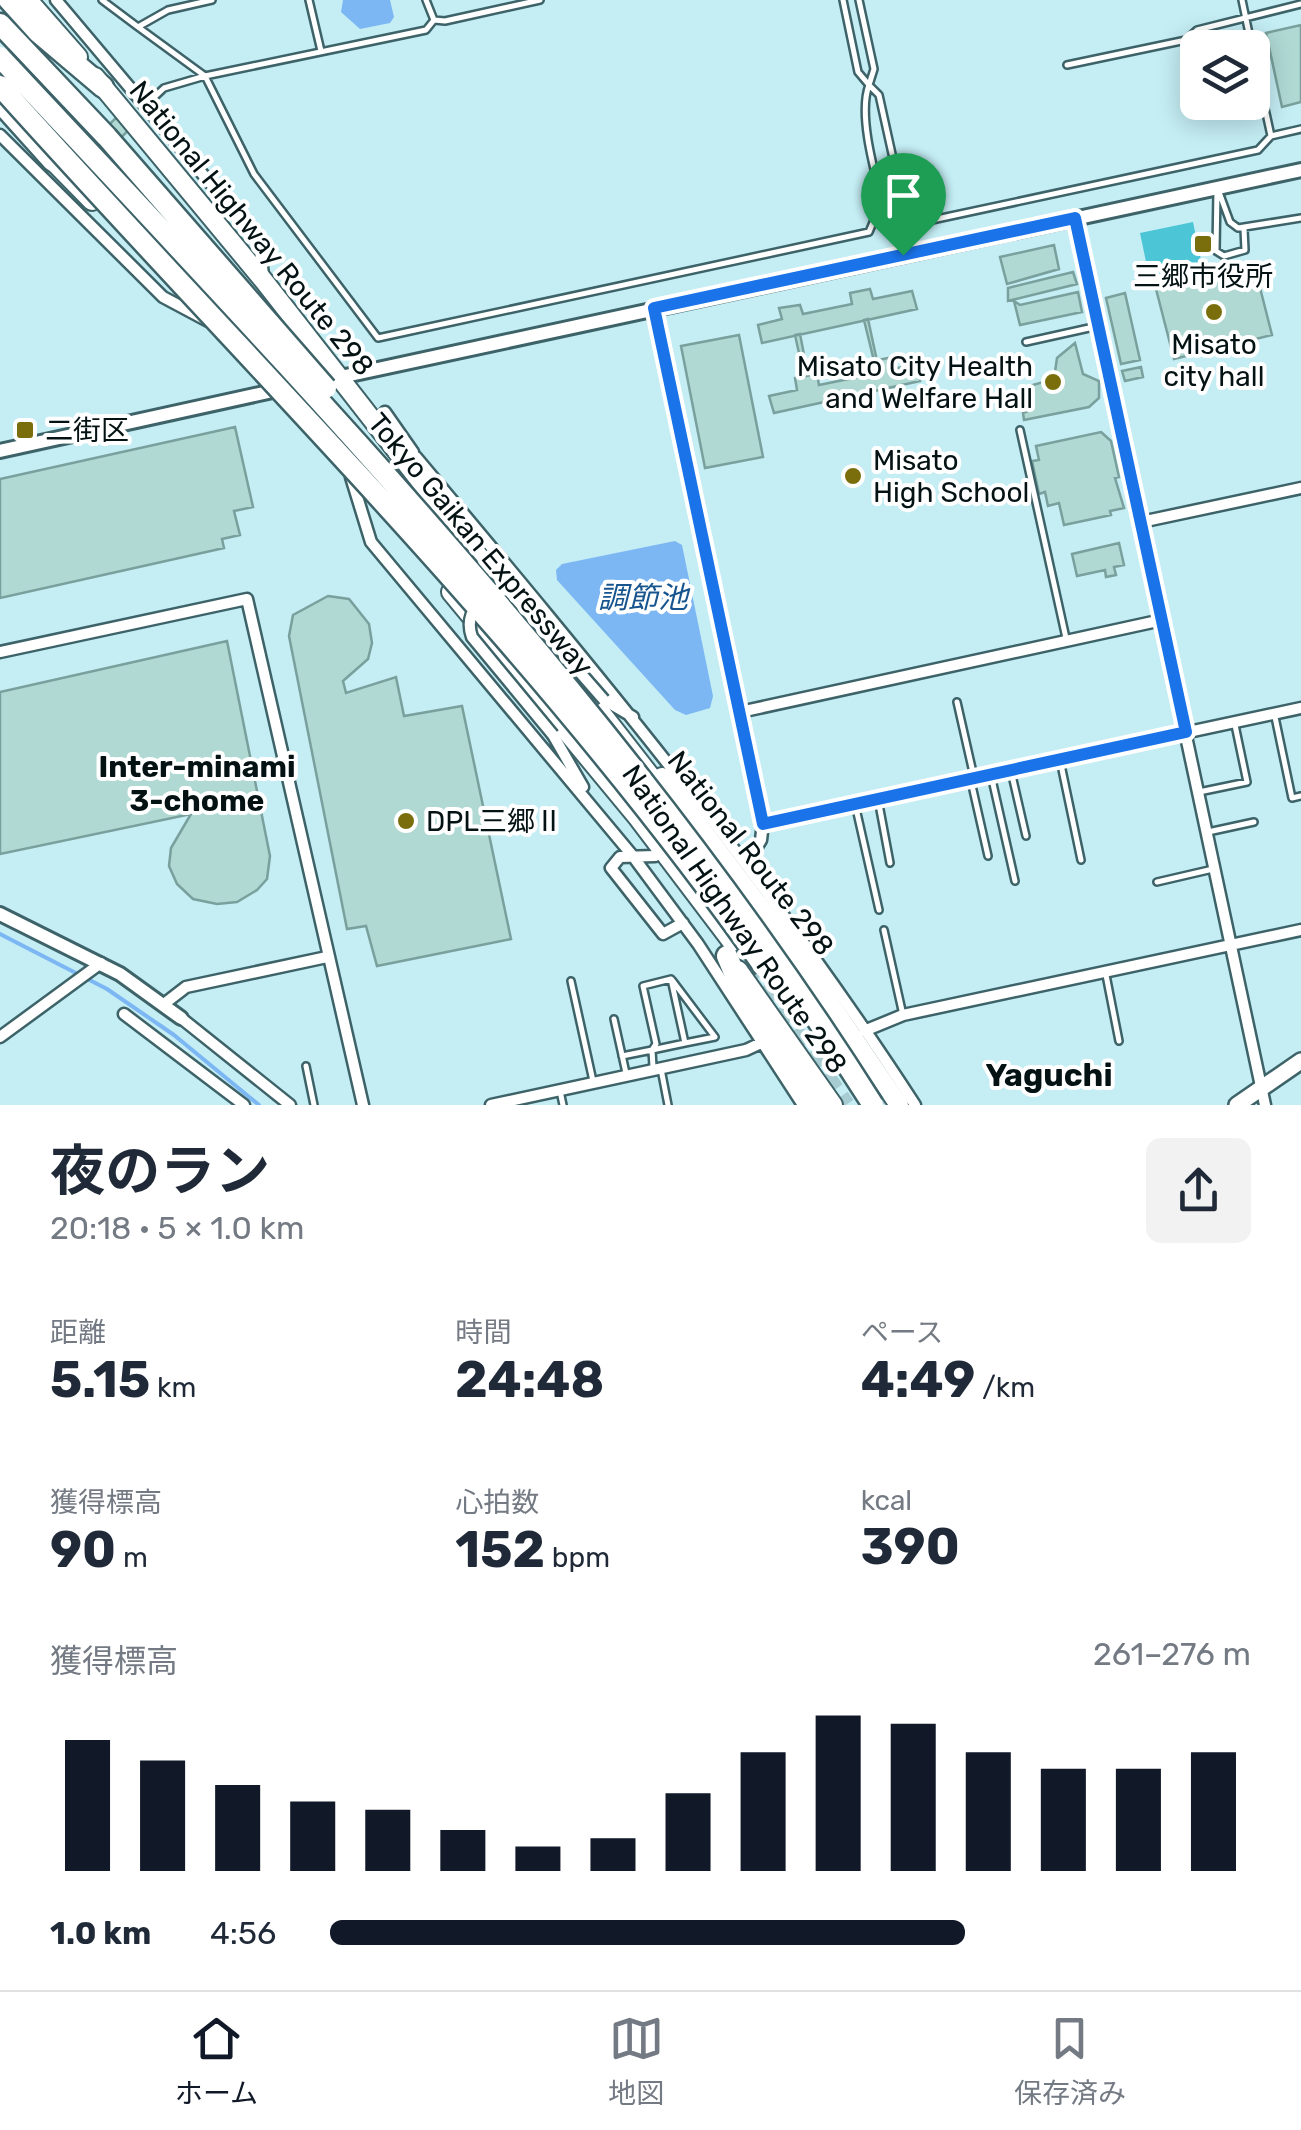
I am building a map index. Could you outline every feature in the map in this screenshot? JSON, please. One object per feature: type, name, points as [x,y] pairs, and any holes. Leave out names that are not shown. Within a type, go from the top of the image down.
[{"type":"highway","points":[[9,0],[38,32],[103,87]]},
{"type":"highway","name":"National Highway Route 298","points":[[28,0],[264,281],[382,437],[623,738],[760,921]]},
{"type":"highway","points":[[0,24],[294,348],[400,478],[437,532]]},
{"type":"highway","name":"Tokyo Gaikan Expressway","points":[[0,57],[297,374],[437,532],[702,856],[873,1105]]},
{"type":"highway","name":"Tokyo Gaikan Expressway","points":[[0,86],[276,382],[522,657],[688,865],[858,1105]]},
{"type":"highway","points":[[0,102],[54,162]]},
{"type":"highway","name":"National Highway Route 298","points":[[0,110],[274,390],[593,764],[730,949],[832,1105]]},
{"type":"highway","name":"National Route 298","points":[[623,738],[661,776],[806,956],[900,1105]]},
{"type":"highway","name":"National Highway Route 298","points":[[593,764],[614,803],[730,949]]},
{"type":"highway","points":[[730,949],[746,1001],[816,1105]]},
{"type":"main road","points":[[1237,1105],[1301,1061]]},
{"type":"street","points":[[56,0],[259,241],[264,281]]},
{"type":"street","points":[[0,135],[163,297],[209,321]]},
{"type":"street","points":[[0,450],[1301,170]]},
{"type":"street","points":[[1075,218],[1265,1105]]},
{"type":"street","points":[[654,308],[763,824],[761,840],[746,864]]},
{"type":"street","points":[[385,412],[416,457],[634,717],[746,864],[806,956],[915,1105]]},
{"type":"street","points":[[382,437],[416,457]]},
{"type":"street","points":[[352,477],[371,542],[632,856],[683,923],[803,1105]]},
{"type":"street","points":[[1140,522],[1301,488]]},
{"type":"street","points":[[589,802],[553,735],[472,637],[468,620],[474,608],[494,591],[508,590],[524,603],[604,700],[634,717]]},
{"type":"street","points":[[0,652],[248,599],[363,1105]]},
{"type":"street","points":[[740,712],[1162,620]]},
{"type":"street","points":[[763,824],[1301,708]]},
{"type":"street","points":[[655,856],[620,857],[611,868],[663,934],[683,923]]},
{"type":"street","points":[[0,914],[101,963],[164,1004],[290,1105]]},
{"type":"street","points":[[864,1031],[903,1016],[1301,930]]},
{"type":"street","points":[[164,1004],[186,987],[328,957]]},
{"type":"street","points":[[0,1037],[101,963]]},
{"type":"street","points":[[124,1014],[244,1105]]},
{"type":"street","points":[[491,1105],[527,1101],[761,1043]]},
{"type":"lane","points":[[102,0],[205,76],[254,174],[378,338],[868,232],[882,201],[869,149],[872,139],[864,100],[874,69],[859,0]]},
{"type":"lane","points":[[138,26],[168,10],[212,0]]},
{"type":"lane","points":[[309,0],[321,51]]},
{"type":"lane","points":[[426,0],[434,20]]},
{"type":"lane","points":[[434,20],[446,21],[540,0]]},
{"type":"lane","points":[[843,0],[858,72],[880,95],[900,190],[893,209],[903,255]]},
{"type":"lane","points":[[1242,0],[1249,30]]},
{"type":"lane","points":[[1067,65],[1186,40],[1196,30],[1238,23],[1246,17],[1301,4]]},
{"type":"lane","points":[[147,104],[164,88],[426,30],[434,20]]},
{"type":"lane","points":[[1268,120],[1271,136]]},
{"type":"lane","points":[[897,198],[909,201],[932,220],[1258,150],[1271,136],[1301,129]]},
{"type":"lane","points":[[1217,189],[1230,222],[1244,230],[1301,218]]},
{"type":"lane","points":[[1217,189],[1216,251],[1224,256],[1244,250],[1244,230]]},
{"type":"lane","points":[[882,201],[893,209]]},
{"type":"lane","points":[[1026,342],[1098,326]]},
{"type":"lane","points":[[1020,430],[1066,641]]},
{"type":"lane","points":[[957,702],[988,856]]},
{"type":"lane","points":[[1274,714],[1292,798],[1301,796]]},
{"type":"lane","points":[[1199,792],[1248,782],[1235,722]]},
{"type":"lane","points":[[1060,760],[1082,860]]},
{"type":"lane","points":[[1011,771],[1026,836]]},
{"type":"lane","points":[[991,776],[1015,881]]},
{"type":"lane","points":[[878,800],[890,863]]},
{"type":"lane","points":[[855,804],[880,910]]},
{"type":"lane","points":[[1208,832],[1254,822]]},
{"type":"lane","points":[[1158,882],[1216,869]]},
{"type":"lane","points":[[884,930],[903,1016]]},
{"type":"lane","points":[[1105,972],[1119,1041]]},
{"type":"lane","points":[[671,980],[686,1042]]},
{"type":"lane","points":[[622,1056],[715,1037],[671,980]]},
{"type":"lane","points":[[652,1050],[656,1044],[644,986],[671,980]]},
{"type":"lane","points":[[571,981],[593,1083]]},
{"type":"lane","points":[[614,1018],[626,1076]]},
{"type":"lane","points":[[652,1050],[668,1105]]},
{"type":"lane","points":[[306,1066],[314,1105]]},
{"type":"lane","points":[[560,1090],[563,1105]]},
{"type":"shaded area","points":[[1193,222],[1202,265],[1149,276],[1140,233]]},
{"type":"water","points":[[343,0],[390,0],[394,17],[390,23],[360,29],[341,12]]},
{"type":"water","name":"調節池","points":[[675,541],[682,545],[713,696],[710,708],[686,715],[675,710],[557,580],[556,570],[562,564]]},
{"type":"building","points":[[1301,25],[1301,102],[1282,107],[1270,52],[1270,32]]},
{"type":"building","points":[[120,114],[132,127],[108,150],[96,137]]},
{"type":"building","points":[[1054,245],[1059,269],[1007,284],[1000,257]]},
{"type":"building","name":"Misato city hall","points":[[1254,264],[1272,335],[1174,359],[1156,289]]},
{"type":"building","points":[[1073,272],[1077,284],[1008,301],[1008,288]]},
{"type":"building","points":[[870,289],[873,299],[912,291],[917,309],[762,343],[758,325],[782,319],[779,308],[800,305],[803,314],[852,304],[850,293]]},
{"type":"building","points":[[1078,292],[1082,312],[1020,325],[1014,301],[1020,305]]},
{"type":"building","points":[[1125,293],[1140,360],[1121,364],[1106,298]]},
{"type":"building","points":[[868,319],[877,361],[864,320]]},
{"type":"building","points":[[800,334],[808,375],[804,376],[795,335]]},
{"type":"building","points":[[739,335],[763,457],[705,468],[681,346]]},
{"type":"building","points":[[1075,343],[1083,374],[1099,381],[1099,398],[1089,407],[1024,420],[1023,413],[1028,411],[1022,388],[1054,379],[1057,358]]},
{"type":"building","points":[[888,358],[891,369],[916,365],[920,381],[774,413],[769,396],[797,390],[795,378],[817,374],[819,385],[868,375],[864,363]]},
{"type":"building","points":[[1141,367],[1143,377],[1125,381],[1122,371]]},
{"type":"building","points":[[235,427],[253,507],[234,511],[240,535],[222,539],[224,548],[0,598],[0,479]]},
{"type":"building","points":[[1101,432],[1111,441],[1119,477],[1115,478],[1124,508],[1110,511],[1111,515],[1064,525],[1059,503],[1048,506],[1045,492],[1039,494],[1032,461],[1039,460],[1036,446]]},
{"type":"building","points":[[1119,543],[1124,565],[1114,567],[1116,575],[1106,577],[1105,570],[1077,576],[1072,554]]},
{"type":"building","name":"DPL三郷Ⅱ","points":[[328,596],[349,599],[369,624],[372,643],[368,659],[343,681],[346,693],[396,677],[404,716],[462,706],[511,939],[377,966],[366,926],[347,929],[289,636],[293,615]]},
{"type":"building","points":[[227,641],[270,856],[267,879],[257,890],[237,902],[217,904],[193,899],[177,884],[169,866],[171,848],[191,814],[0,854],[0,692]]},
{"type":"waterway","points":[[0,934],[107,989],[174,1035],[259,1105]]},
{"type":"tunnel","points":[[732,942],[846,1105]]},
{"type":"tunnel","points":[[814,999],[885,1105]]},
{"type":"place","name":"三郷市役所","points":[[1203,244]]},
{"type":"place","name":"Misato city hall","points":[[1214,312]]},
{"type":"place","name":"Misato City Health and Welfare Hall","points":[[1053,382]]},
{"type":"place","name":"二街区","points":[[25,430]]},
{"type":"place","name":"Misato High School","points":[[853,476]]},
{"type":"place","name":"DPL三郷Ⅱ","points":[[406,821]]},
{"type":"district","name":"Inter-minami 3-chome","points":[[197,784]]},
{"type":"district","name":"Yaguchi","points":[[1049,1075]]},
{"type":"route","points":[[1075,218],[1186,732],[763,824],[654,308],[903,255],[1075,218]]}]
